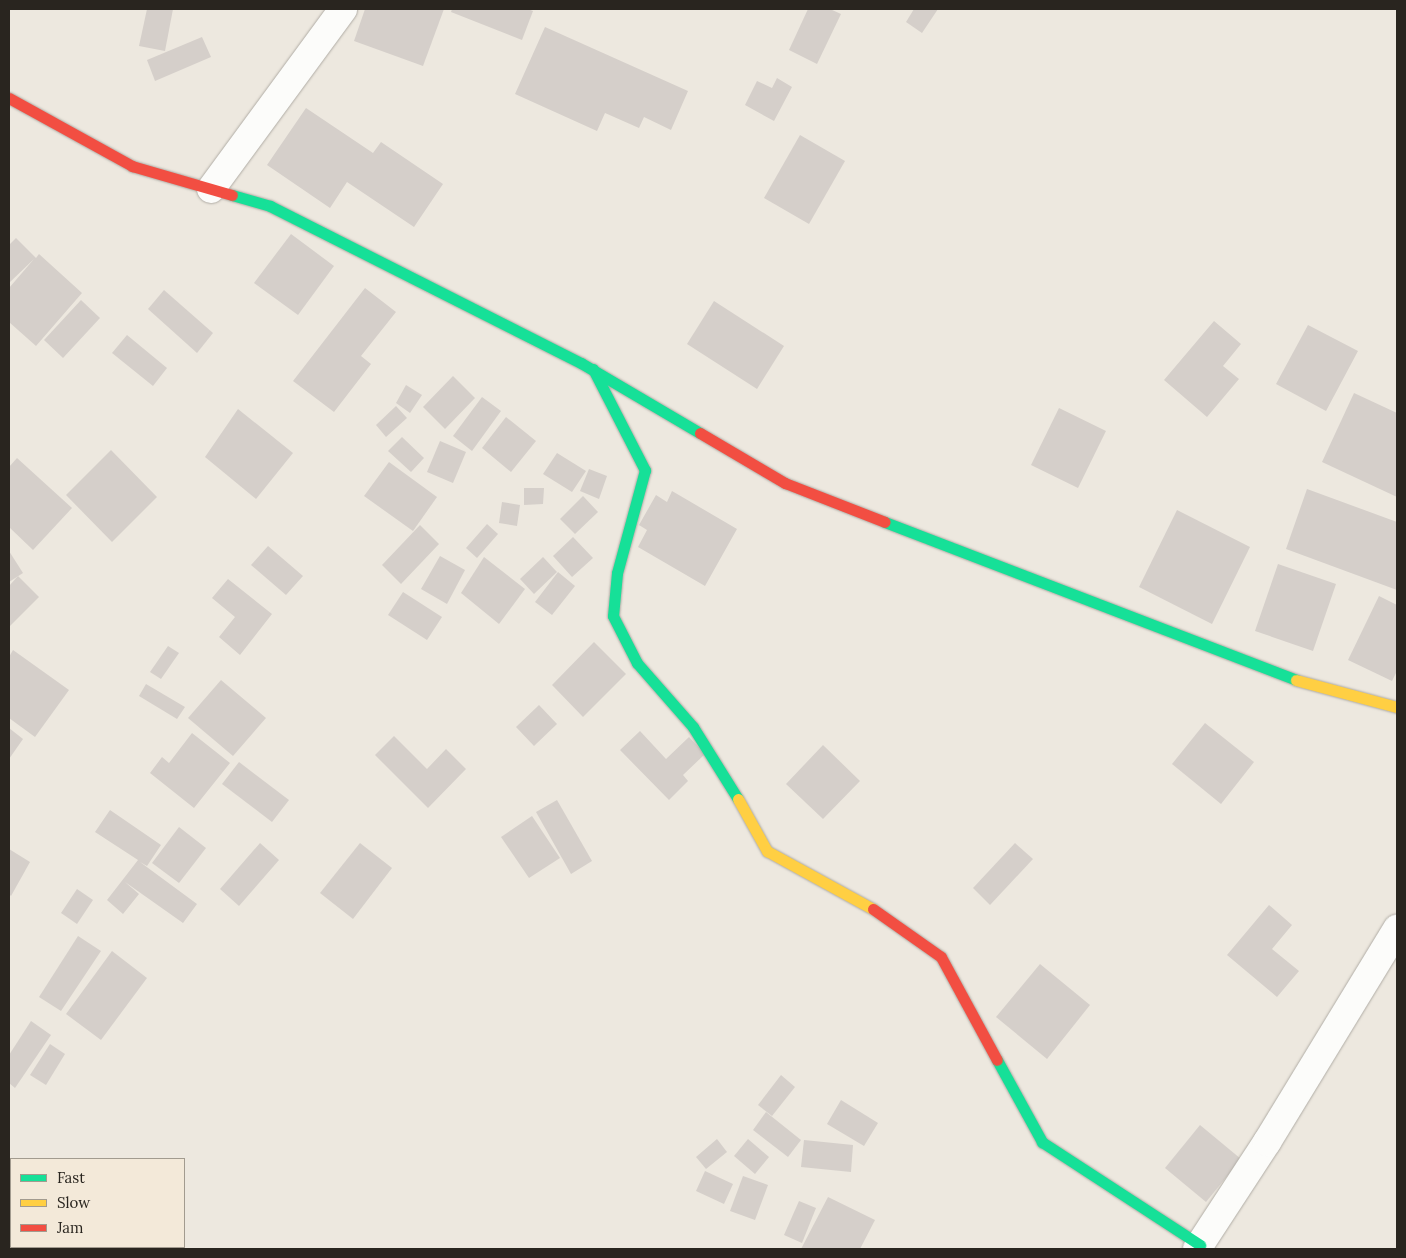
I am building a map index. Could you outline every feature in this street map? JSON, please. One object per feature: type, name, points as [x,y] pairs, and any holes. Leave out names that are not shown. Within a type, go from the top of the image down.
[{"type":"street","points":[[211,189],[343,9]]},
{"type":"street","points":[[9,98],[132,166],[270,206],[592,369],[785,483],[1288,678],[1397,707]]},
{"type":"street","points":[[592,369],[645,470],[617,573],[613,616],[636,663],[693,727],[736,794],[767,851],[889,918],[942,957],[1042,1142],[1198,1247],[1397,929]]},
{"type":"building","points":[[147,9],[173,9],[165,51],[139,46]]},
{"type":"building","points":[[365,9],[444,9],[423,66],[354,41]]},
{"type":"building","points":[[452,9],[528,9],[533,11],[522,40],[451,12]]},
{"type":"building","points":[[808,9],[830,9],[841,14],[817,64],[789,50]]},
{"type":"building","points":[[914,9],[938,9],[922,33],[906,22]]},
{"type":"building","points":[[545,27],[688,91],[671,130],[644,117],[639,128],[605,113],[597,131],[515,94]]},
{"type":"building","points":[[202,37],[211,57],[155,81],[147,60]]},
{"type":"building","points":[[777,78],[792,87],[774,121],[745,105],[757,81],[772,88]]},
{"type":"building","points":[[306,108],[373,153],[381,142],[443,184],[414,227],[347,182],[330,208],[267,165]]},
{"type":"building","points":[[800,135],[845,161],[809,224],[764,198]]},
{"type":"building","points":[[291,234],[334,266],[298,315],[254,283]]},
{"type":"building","points":[[16,238],[36,258],[39,254],[82,293],[36,346],[9,322],[9,288],[34,259],[9,283],[9,245]]},
{"type":"building","points":[[365,288],[396,312],[361,356],[371,364],[334,412],[293,381]]},
{"type":"building","points":[[164,290],[213,333],[197,353],[148,309]]},
{"type":"building","points":[[81,300],[100,318],[63,358],[44,340]]},
{"type":"building","points":[[714,301],[784,346],[757,389],[687,344]]},
{"type":"building","points":[[1214,321],[1241,344],[1223,366],[1239,379],[1207,417],[1164,380]]},
{"type":"building","points":[[1308,325],[1358,351],[1326,411],[1276,384]]},
{"type":"building","points":[[127,335],[167,368],[153,386],[112,353]]},
{"type":"building","points":[[453,376],[475,398],[445,429],[423,407]]},
{"type":"building","points":[[406,385],[422,395],[410,413],[396,403]]},
{"type":"building","points":[[1354,393],[1397,413],[1397,497],[1322,462]]},
{"type":"building","points":[[482,397],[501,411],[472,451],[453,436]]},
{"type":"building","points":[[396,406],[407,418],[386,437],[376,425]]},
{"type":"building","points":[[1059,408],[1106,431],[1078,488],[1031,465]]},
{"type":"building","points":[[238,409],[293,453],[256,499],[205,457]]},
{"type":"building","points":[[506,417],[536,441],[511,472],[482,448]]},
{"type":"building","points":[[402,437],[424,458],[411,472],[388,451]]},
{"type":"building","points":[[440,441],[466,452],[453,483],[427,472]]},
{"type":"building","points":[[111,450],[157,497],[112,542],[66,495]]},
{"type":"building","points":[[557,453],[586,471],[572,492],[543,474]]},
{"type":"building","points":[[17,458],[72,508],[33,550],[9,527],[9,467]]},
{"type":"building","points":[[389,462],[437,497],[413,531],[364,496]]},
{"type":"building","points":[[589,469],[607,476],[599,499],[580,491]]},
{"type":"building","points":[[524,488],[544,488],[543,504],[524,505]]},
{"type":"building","points":[[1307,489],[1397,522],[1397,590],[1286,549]]},
{"type":"building","points":[[672,491],[737,529],[705,586],[638,547],[647,530],[639,525],[656,495],[667,502]]},
{"type":"building","points":[[583,496],[598,512],[575,534],[560,519]]},
{"type":"building","points":[[502,502],[520,505],[517,526],[499,523]]},
{"type":"building","points":[[1177,510],[1250,547],[1212,624],[1139,587]]},
{"type":"building","points":[[487,524],[498,534],[477,558],[466,548]]},
{"type":"building","points":[[420,525],[439,544],[401,584],[382,565]]},
{"type":"building","points":[[573,537],[593,558],[572,577],[553,556]]},
{"type":"building","points":[[268,546],[303,576],[286,595],[251,565]]},
{"type":"building","points":[[9,551],[23,573],[9,582]]},
{"type":"building","points":[[440,556],[465,570],[447,604],[421,589]]},
{"type":"building","points":[[484,557],[525,589],[499,624],[461,593]]},
{"type":"building","points":[[543,557],[557,572],[534,594],[520,579]]},
{"type":"building","points":[[1278,564],[1336,584],[1313,651],[1255,631]]},
{"type":"building","points":[[558,572],[575,586],[552,615],[535,602]]},
{"type":"building","points":[[18,576],[39,597],[9,627],[9,586]]},
{"type":"building","points":[[228,579],[272,614],[240,655],[219,637],[235,617],[212,598]]},
{"type":"building","points":[[403,592],[442,617],[427,640],[388,615]]},
{"type":"building","points":[[1379,596],[1397,605],[1397,671],[1392,681],[1348,660]]},
{"type":"building","points":[[594,642],[626,674],[583,717],[552,685]]},
{"type":"building","points":[[168,646],[179,653],[161,679],[150,672]]},
{"type":"building","points":[[13,650],[69,690],[35,737],[9,718],[9,657]]},
{"type":"building","points":[[221,680],[266,718],[233,756],[188,718]]},
{"type":"building","points":[[146,684],[185,707],[177,719],[139,696]]},
{"type":"building","points":[[539,705],[557,724],[534,746],[516,727]]},
{"type":"building","points":[[1205,723],[1254,762],[1221,804],[1172,764]]},
{"type":"building","points":[[9,728],[23,739],[9,759]]},
{"type":"building","points":[[640,731],[666,759],[689,737],[705,754],[683,775],[688,781],[669,800],[620,750]]},
{"type":"building","points":[[192,733],[230,763],[194,808],[150,773],[162,757],[169,763]]},
{"type":"building","points":[[394,736],[427,769],[446,749],[466,769],[428,808],[375,755]]},
{"type":"building","points":[[823,745],[860,781],[823,819],[786,784]]},
{"type":"building","points":[[239,762],[289,800],[272,822],[222,784]]},
{"type":"building","points":[[557,800],[592,861],[571,874],[536,812]]},
{"type":"building","points":[[110,810],[161,845],[147,866],[140,862],[197,904],[183,923],[125,882],[139,894],[123,914],[107,900],[138,860],[95,832]]},
{"type":"building","points":[[532,816],[560,858],[529,878],[501,837]]},
{"type":"building","points":[[179,827],[206,848],[179,883],[152,863]]},
{"type":"building","points":[[260,843],[279,860],[239,906],[220,889]]},
{"type":"building","points":[[360,843],[392,868],[353,919],[320,893]]},
{"type":"building","points":[[1015,843],[1033,859],[990,905],[973,888]]},
{"type":"building","points":[[9,849],[30,862],[11,896],[9,894]]},
{"type":"building","points":[[77,889],[93,900],[77,924],[61,913]]},
{"type":"building","points":[[1269,905],[1292,925],[1272,949],[1299,971],[1277,997],[1227,955]]},
{"type":"building","points":[[78,936],[101,951],[61,1011],[39,997]]},
{"type":"building","points":[[112,951],[147,978],[101,1040],[66,1014]]},
{"type":"building","points":[[1040,964],[1090,1005],[1047,1059],[996,1017]]},
{"type":"building","points":[[31,1021],[51,1035],[15,1088],[9,1083],[9,1055]]},
{"type":"building","points":[[50,1044],[65,1054],[46,1085],[30,1075]]},
{"type":"building","points":[[781,1075],[795,1087],[772,1116],[758,1105]]},
{"type":"building","points":[[841,1100],[878,1123],[864,1146],[827,1124]]},
{"type":"building","points":[[766,1112],[801,1140],[788,1157],[753,1130]]},
{"type":"building","points":[[1200,1125],[1241,1159],[1206,1202],[1165,1168]]},
{"type":"building","points":[[717,1139],[727,1152],[706,1169],[696,1157]]},
{"type":"building","points":[[748,1139],[769,1157],[755,1174],[734,1156]]},
{"type":"building","points":[[804,1140],[853,1145],[851,1172],[801,1167]]},
{"type":"building","points":[[705,1171],[733,1184],[724,1204],[696,1191]]},
{"type":"building","points":[[743,1176],[768,1185],[755,1220],[730,1211]]},
{"type":"building","points":[[828,1197],[875,1220],[860,1249],[801,1249]]},
{"type":"building","points":[[799,1201],[816,1208],[802,1243],[784,1235]]},
{"type":"traffic: fast","points":[[232,195],[270,206],[581,363],[700,433]]},
{"type":"traffic: fast","points":[[593,369],[645,470],[617,573],[613,616],[637,663],[693,727],[738,799]]},
{"type":"traffic: fast","points":[[885,522],[1296,680]]},
{"type":"traffic: fast","points":[[997,1060],[1042,1142],[1200,1245]]},
{"type":"traffic: slow","points":[[1296,680],[1397,707]]},
{"type":"traffic: slow","points":[[738,799],[767,851],[873,909]]},
{"type":"traffic: jam","points":[[9,98],[132,166],[232,195]]},
{"type":"traffic: jam","points":[[700,433],[785,483],[885,522]]},
{"type":"traffic: jam","points":[[873,909],[941,957],[997,1060]]}]
